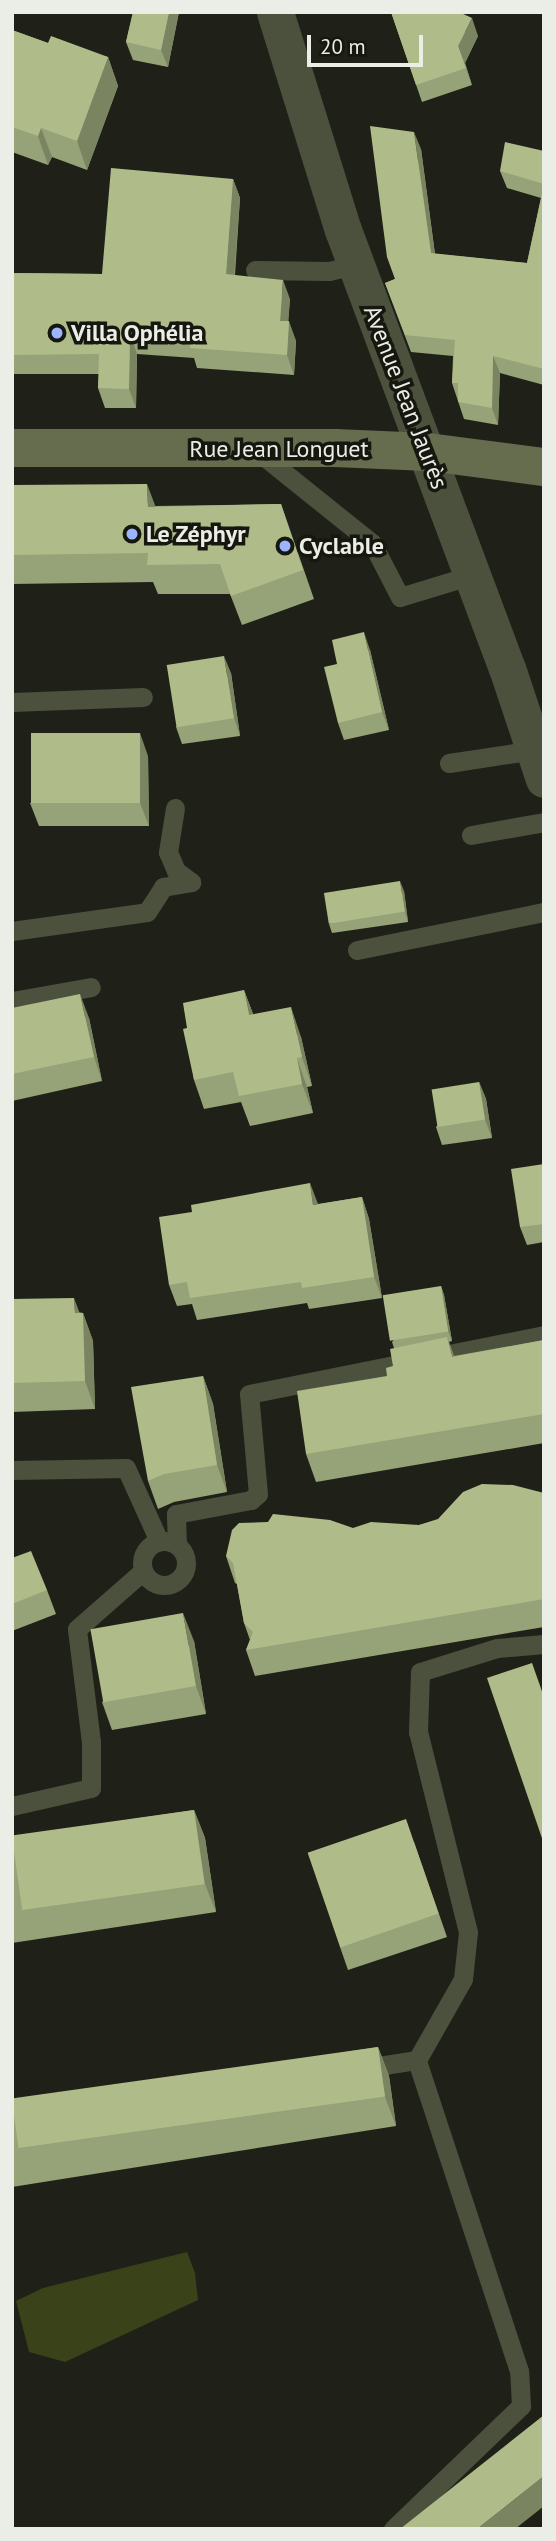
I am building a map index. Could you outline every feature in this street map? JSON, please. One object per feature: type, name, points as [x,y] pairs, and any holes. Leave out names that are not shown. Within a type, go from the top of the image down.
[{"type":"street","name":"Avenue Jean Jaurès","points":[[275,12],[356,265],[428,452],[539,764]]},
{"type":"street","name":"Rue Jean Longuet","points":[[12,448],[428,452],[544,467]]},
{"type":"lane","points":[[255,270],[329,271],[356,265]]},
{"type":"lane","points":[[253,449],[372,543],[400,597],[472,575]]},
{"type":"lane","points":[[12,702],[144,697]]},
{"type":"lane","points":[[449,763],[539,764]]},
{"type":"lane","points":[[12,931],[147,912],[163,887],[191,882],[176,871],[168,852],[175,808]]},
{"type":"lane","points":[[471,835],[544,822]]},
{"type":"lane","points":[[358,950],[544,912]]},
{"type":"lane","points":[[12,1001],[91,987]]},
{"type":"lane","points":[[168,1543],[176,1514],[251,1500],[258,1494],[249,1394],[544,1335]]},
{"type":"lane","points":[[12,1470],[126,1468],[168,1543],[186,1561],[181,1578],[173,1584],[157,1585],[143,1571]]},
{"type":"lane","points":[[12,1806],[92,1788],[91,1742],[77,1629],[143,1571],[144,1552],[168,1543]]},
{"type":"lane","points":[[393,2529],[521,2406],[519,2371],[417,2060],[463,1979],[468,1932],[418,1732],[420,1672],[497,1648],[544,1644]]},
{"type":"lane","points":[[336,2072],[417,2060]]},
{"type":"green space","points":[[187,2252],[195,2273],[198,2300],[65,2362],[29,2352],[16,2301],[43,2288]]},
{"type":"building","points":[[133,12],[169,12],[161,50],[126,42]]},
{"type":"building","points":[[391,12],[459,12],[472,18],[458,46],[466,68],[416,85]]},
{"type":"building","points":[[12,30],[48,43],[51,36],[108,57],[77,141],[41,128],[38,136],[12,127]]},
{"type":"building","points":[[370,126],[414,132],[431,253],[527,263],[544,184],[544,369],[493,356],[492,408],[458,402],[458,383],[452,383],[455,340],[405,335],[385,283],[395,279],[387,257]]},
{"type":"building","points":[[505,142],[544,151],[544,184],[500,171]]},
{"type":"building","points":[[111,168],[233,179],[226,274],[283,280],[280,321],[289,321],[287,355],[190,348],[190,339],[130,334],[129,389],[98,388],[99,354],[12,355],[12,273],[102,274]]},
{"type":"building","points":[[147,484],[148,507],[281,504],[303,570],[231,596],[220,564],[147,565],[148,553],[12,555],[12,485]]},
{"type":"building","points":[[364,632],[382,712],[338,723],[324,667],[337,664],[332,640]]},
{"type":"building","points":[[224,656],[234,718],[177,727],[167,665]]},
{"type":"building","points":[[31,733],[140,733],[140,803],[31,803]]},
{"type":"building","points":[[400,881],[405,912],[329,924],[324,893]]},
{"type":"building","points":[[244,990],[249,1015],[291,1007],[302,1057],[297,1058],[302,1084],[239,1096],[233,1072],[194,1080],[183,1029],[187,1028],[183,1003]]},
{"type":"building","points":[[80,994],[94,1057],[12,1074],[12,1008]]},
{"type":"building","points":[[479,1082],[485,1120],[438,1127],[432,1090]]},
{"type":"building","points":[[544,1164],[544,1224],[520,1227],[511,1169]]},
{"type":"building","points":[[310,1183],[313,1205],[362,1197],[374,1277],[302,1288],[301,1282],[190,1298],[187,1282],[169,1285],[159,1217],[192,1212],[191,1205]]},
{"type":"building","points":[[441,1286],[448,1331],[390,1341],[383,1295]]},
{"type":"building","points":[[74,1298],[75,1313],[83,1313],[85,1381],[12,1383],[12,1299]]},
{"type":"building","points":[[447,1337],[452,1357],[544,1340],[544,1414],[306,1454],[297,1391],[387,1376],[386,1368],[393,1366],[390,1349]]},
{"type":"building","points":[[203,1376],[217,1465],[164,1474],[148,1481],[131,1387]]},
{"type":"building","points":[[482,1484],[513,1485],[544,1493],[544,1599],[246,1650],[253,1632],[244,1623],[233,1563],[226,1556],[232,1530],[239,1523],[268,1522],[273,1514],[330,1520],[353,1528],[371,1522],[419,1525],[438,1519],[463,1492]]},
{"type":"building","points":[[31,1551],[47,1590],[12,1604],[12,1558]]},
{"type":"building","points":[[183,1613],[196,1686],[103,1702],[90,1629]]},
{"type":"building","points":[[532,1663],[544,1697],[544,1844],[487,1678]]},
{"type":"building","points":[[194,1810],[204,1884],[22,1910],[12,1836]]},
{"type":"building","points":[[406,1819],[439,1914],[340,1947],[308,1853]]},
{"type":"building","points":[[378,2047],[385,2097],[19,2148],[12,2098]]},
{"type":"building","points":[[544,2415],[544,2476],[477,2529],[400,2529]]},
{"type":"place","name":"Villa Ophélia","points":[[57,333]]},
{"type":"place","name":"Le Zéphyr","points":[[132,534]]},
{"type":"place","name":"Cyclable","points":[[285,546]]}]
